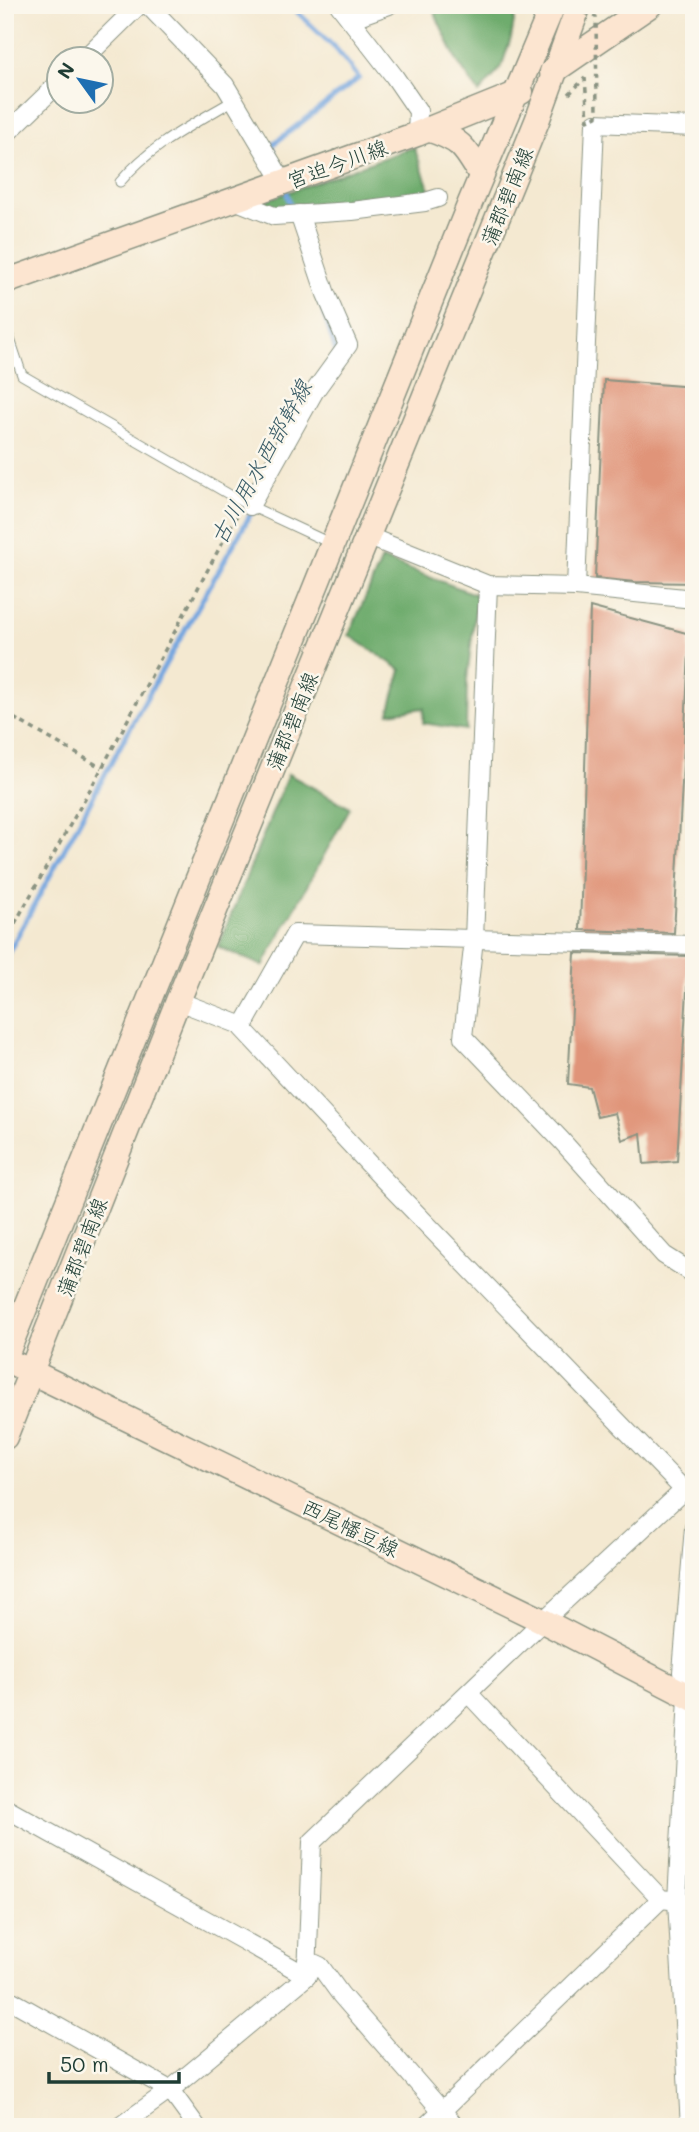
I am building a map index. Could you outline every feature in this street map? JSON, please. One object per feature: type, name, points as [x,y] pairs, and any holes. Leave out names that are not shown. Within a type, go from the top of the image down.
[{"type":"main road","name":"蒲郡碧南線","points":[[5,1359],[481,175],[553,5]]},
{"type":"main road","name":"蒲郡碧南線","points":[[5,1437],[178,1001],[537,121],[579,5]]},
{"type":"main road","name":"宮迫今川線","points":[[5,282],[515,96],[650,5]]},
{"type":"main road","points":[[423,131],[451,137],[466,149],[481,175]]},
{"type":"main road","name":"西尾幡豆線","points":[[5,1359],[543,1621],[691,1698]]},
{"type":"street","points":[[97,46],[139,5]]},
{"type":"street","points":[[148,5],[225,85],[283,182]]},
{"type":"street","points":[[389,5],[344,12],[418,111],[423,131]]},
{"type":"street","points":[[5,135],[46,95]]},
{"type":"street","points":[[576,587],[595,122],[694,127]]},
{"type":"street","points":[[234,200],[274,216],[364,209],[438,198]]},
{"type":"street","points":[[247,504],[314,392],[348,345],[326,294],[299,214]]},
{"type":"street","points":[[367,536],[488,585],[576,587],[694,599]]},
{"type":"street","points":[[488,585],[474,939],[463,1037],[561,1140],[664,1255],[694,1275]]},
{"type":"street","points":[[307,1968],[312,1842],[543,1621],[689,1490],[383,1179],[242,1028],[295,934],[694,945]]},
{"type":"street","points":[[178,1001],[243,1026]]},
{"type":"street","points":[[690,2127],[669,1900],[691,1698],[682,1672],[694,1527]]},
{"type":"street","points":[[469,1694],[669,1900]]},
{"type":"street","points":[[5,1808],[307,1968]]},
{"type":"street","points":[[425,2127],[669,1900]]},
{"type":"street","points":[[119,2127],[170,2090],[307,1968],[320,1966],[341,1995],[456,2127]]},
{"type":"street","points":[[5,1997],[170,2090],[197,2127]]},
{"type":"lane","points":[[120,182],[136,163],[159,144],[234,100]]},
{"type":"lane","points":[[5,324],[22,375],[247,504],[334,544]]},
{"type":"path","points":[[565,5],[596,18],[597,116],[588,120],[585,78],[568,96]]},
{"type":"path","points":[[5,940],[247,504]]},
{"type":"path","points":[[5,713],[102,768]]},
{"type":"green space","points":[[431,5],[517,5],[511,38],[501,68],[479,93],[457,61]]},
{"type":"green space","points":[[414,147],[430,191],[369,205],[266,211],[263,201]]},
{"type":"green space","points":[[382,559],[477,595],[467,680],[466,730],[423,723],[424,708],[389,713],[401,670],[349,635]]},
{"type":"green space","points":[[288,774],[350,808],[263,966],[218,947]]},
{"type":"building","points":[[604,380],[694,387],[694,583],[595,578]]},
{"type":"building","points":[[590,607],[690,634],[674,933],[580,930]]},
{"type":"building","points":[[575,953],[689,956],[677,1161],[644,1164],[641,1133],[622,1140],[615,1113],[597,1117],[589,1087],[568,1084]]},
{"type":"waterway","name":"古川用水西部幹線","points":[[274,151],[272,145],[359,78],[337,50],[290,5]]},
{"type":"waterway","name":"古川用水西部幹線","points":[[285,187],[292,211]]},
{"type":"waterway","name":"古川用水西部幹線","points":[[320,301],[337,355]]},
{"type":"waterway","name":"古川用水西部幹線","points":[[5,965],[6,957],[143,704],[253,510]]}]
